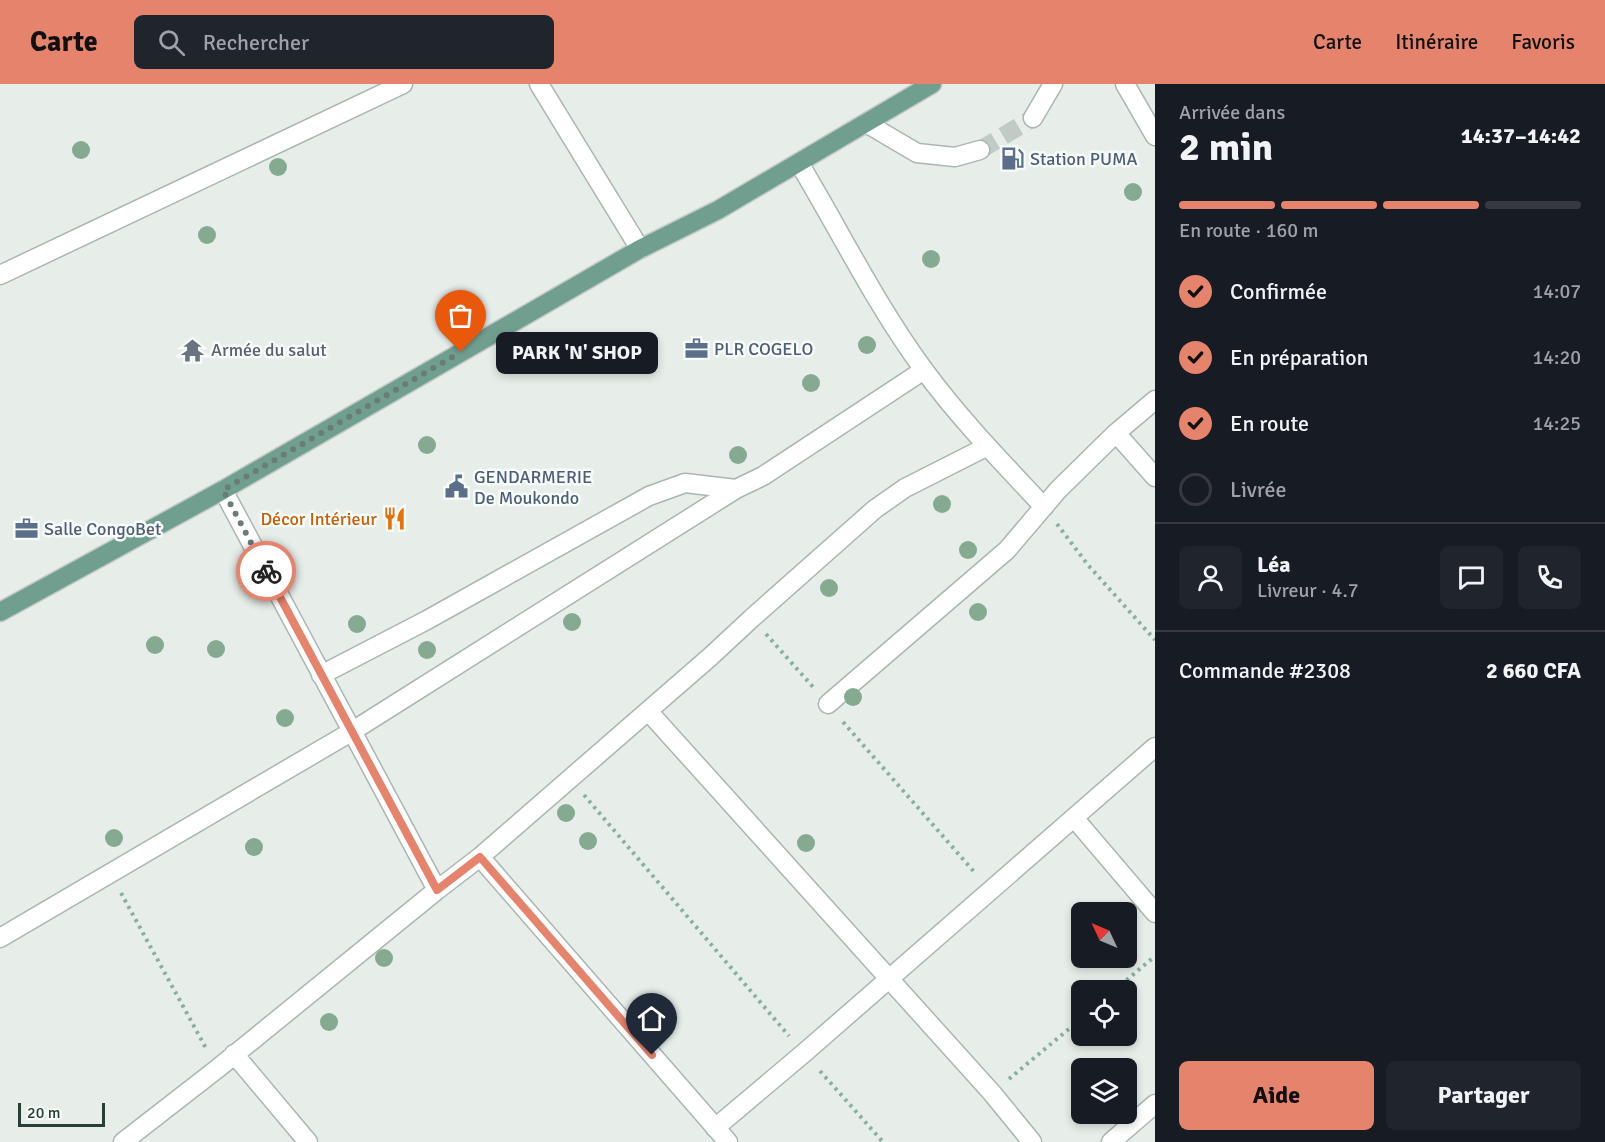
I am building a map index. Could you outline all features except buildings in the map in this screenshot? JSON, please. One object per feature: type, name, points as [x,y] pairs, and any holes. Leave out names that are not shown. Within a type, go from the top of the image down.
[{"type":"main road","points":[[0,612],[223,490],[640,249],[718,210],[932,84]]},
{"type":"street","points":[[0,275],[404,84]]},
{"type":"street","points":[[539,84],[640,249]]},
{"type":"street","points":[[1032,118],[1053,84]]},
{"type":"street","points":[[1125,84],[1155,136]]},
{"type":"street","points":[[866,123],[917,153],[955,157],[980,150]]},
{"type":"street","points":[[799,163],[884,310],[924,370],[986,447],[1044,507]]},
{"type":"street","points":[[0,938],[351,732],[736,489],[763,476],[924,370]]},
{"type":"street","points":[[828,705],[1007,550],[1058,490],[1116,433],[1155,400]]},
{"type":"street","points":[[1116,433],[1155,477]]},
{"type":"street","points":[[123,1142],[480,857],[711,657],[882,504],[905,488],[986,447]]},
{"type":"street","points":[[321,675],[427,620],[649,495],[685,483],[736,489]]},
{"type":"street","points":[[223,490],[437,890]]},
{"type":"street","points":[[648,711],[992,1093],[1032,1142]]},
{"type":"street","points":[[715,1128],[1075,819],[1155,747]]},
{"type":"street","points":[[1075,819],[1155,913]]},
{"type":"street","points":[[480,857],[728,1142]]},
{"type":"street","points":[[234,1054],[308,1142]]},
{"type":"street","points":[[1112,1142],[1155,1104]]},
{"type":"path","points":[[1044,507],[1088,565],[1155,640]]},
{"type":"path","points":[[752,618],[991,891]]},
{"type":"path","points":[[570,778],[804,1053],[883,1142]]},
{"type":"path","points":[[111,874],[217,1069]]},
{"type":"path","points":[[1127,980],[1155,956]]},
{"type":"path","points":[[992,1093],[1071,1027]]},
{"type":"tunnel","points":[[980,150],[1033,118]]},
{"type":"way so far","points":[[266,571],[223,490],[461,352]]},
{"type":"place","name":"Station PUMA","points":[[1012,159]]},
{"type":"place","name":"PLR COGELO","points":[[696,349]]},
{"type":"place","name":"Armée du salut","points":[[193,350]]},
{"type":"place","name":"PARK 'N' SHOP","points":[[461,352]]},
{"type":"place","name":"GENDARMERIE De Moukondo","points":[[456,487]]},
{"type":"place","name":"Décor Intérieur","points":[[395,519]]},
{"type":"place","name":"Salle CongoBet","points":[[26,529]]},
{"type":"route","points":[[266,571],[437,890],[480,857],[652,1055]]}]
